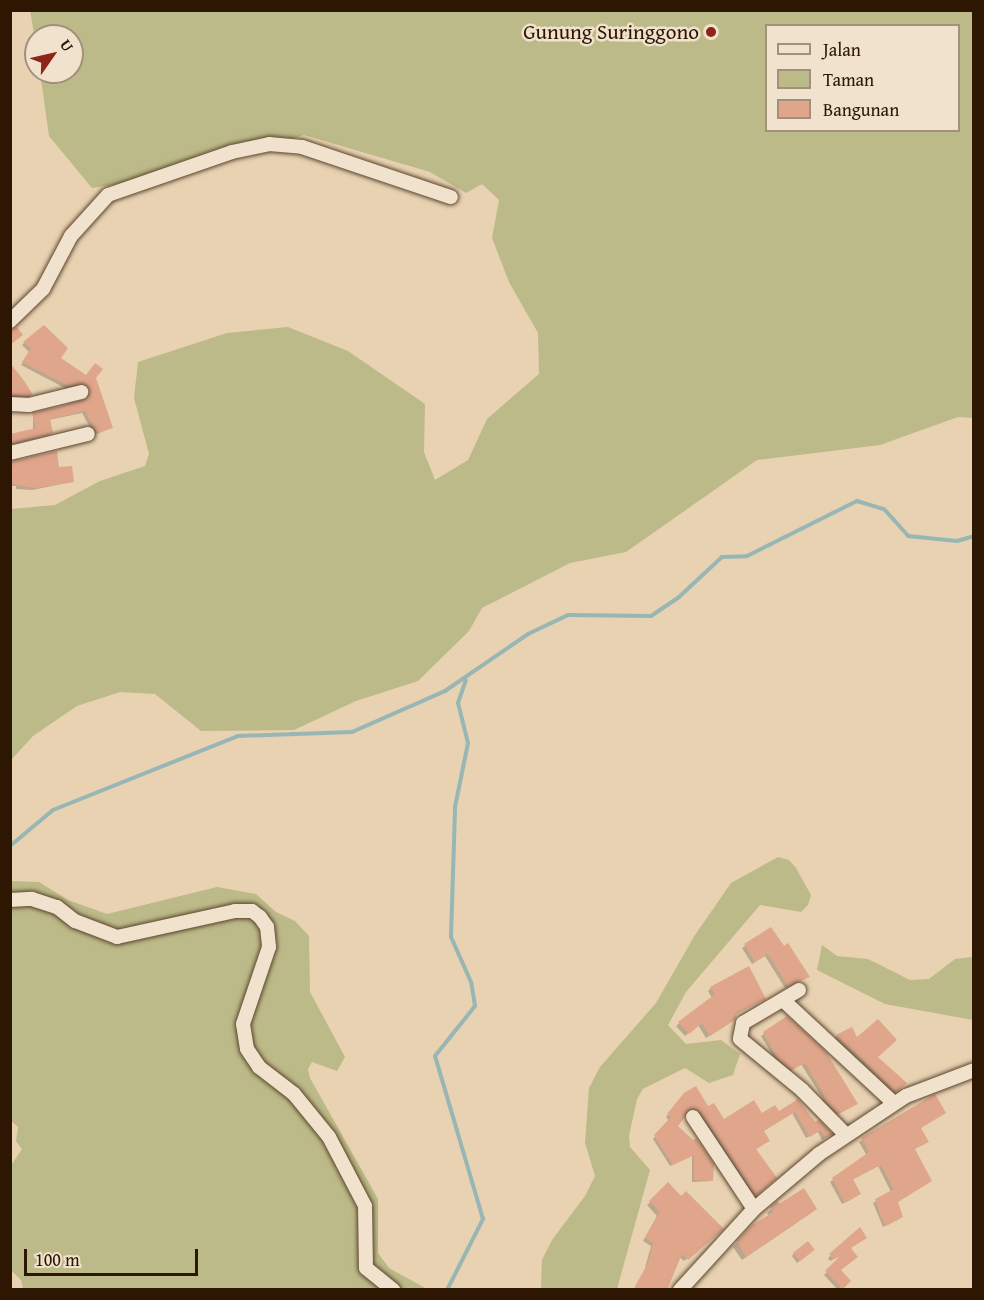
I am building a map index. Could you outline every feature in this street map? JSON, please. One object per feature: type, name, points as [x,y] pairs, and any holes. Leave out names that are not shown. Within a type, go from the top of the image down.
[{"type":"street","points":[[10,321],[16,309],[43,289],[80,224],[108,195],[232,152],[269,144],[302,147],[451,197]]},
{"type":"street","points":[[10,404],[29,405],[81,392]]},
{"type":"street","points":[[10,453],[88,434]]},
{"type":"street","points":[[10,900],[32,899],[57,908],[95,931],[117,937],[235,911],[252,911],[260,917],[267,927],[269,947],[243,1024],[246,1049],[259,1067],[294,1094],[329,1137],[365,1206],[363,1259],[366,1268],[393,1290]]},
{"type":"street","points":[[799,990],[743,1023],[740,1039],[802,1090],[846,1135]]},
{"type":"street","points":[[783,1000],[894,1103]]},
{"type":"street","points":[[680,1290],[754,1209],[789,1176],[894,1103],[924,1087],[974,1070]]},
{"type":"street","points":[[693,1117],[754,1209]]},
{"type":"green space","points":[[30,11],[973,11],[973,418],[958,417],[880,445],[757,460],[626,552],[570,563],[482,608],[469,631],[418,681],[356,701],[294,730],[201,731],[155,694],[120,692],[77,706],[33,736],[11,760],[11,509],[55,505],[100,481],[145,466],[149,454],[134,398],[138,362],[227,333],[288,327],[348,351],[425,404],[424,452],[435,480],[468,460],[487,419],[539,374],[538,333],[509,282],[492,238],[499,200],[482,184],[466,193],[430,172],[304,135],[175,175],[92,188],[49,136],[42,84],[84,84],[84,24],[32,24]]},
{"type":"green space","points":[[778,857],[789,860],[796,868],[811,895],[808,905],[801,912],[760,905],[686,992],[668,1025],[686,1044],[721,1040],[740,1054],[733,1075],[709,1083],[685,1068],[643,1089],[637,1099],[629,1136],[630,1147],[650,1170],[617,1289],[541,1289],[542,1260],[552,1240],[585,1196],[595,1176],[585,1143],[589,1088],[600,1067],[656,1003],[695,935],[731,883]]},
{"type":"green space","points":[[11,881],[39,882],[68,900],[107,914],[217,887],[256,894],[276,912],[295,921],[309,936],[310,992],[345,1057],[337,1071],[312,1062],[308,1069],[310,1078],[378,1199],[378,1253],[389,1268],[427,1289],[23,1289],[21,1280],[11,1270],[10,1167],[22,1149],[16,1141],[18,1127],[10,1120]]},
{"type":"green space","points":[[822,945],[837,956],[868,959],[910,980],[929,979],[955,959],[973,957],[973,1020],[885,1004],[817,970]]},
{"type":"building","points":[[44,325],[68,348],[61,358],[86,375],[95,363],[103,369],[96,378],[113,428],[97,433],[85,411],[50,419],[53,433],[10,444],[10,434],[36,428],[32,413],[83,401],[90,394],[84,384],[69,386],[22,362],[31,348],[23,342]]},
{"type":"building","points":[[17,327],[23,335],[10,345],[10,330]]},
{"type":"building","points":[[10,363],[25,382],[33,395],[10,395]]},
{"type":"building","points":[[57,451],[59,467],[72,466],[74,482],[36,488],[10,484],[10,462]]},
{"type":"building","points":[[771,927],[784,946],[788,943],[810,977],[788,986],[768,954],[755,962],[744,944]]},
{"type":"building","points":[[749,966],[766,999],[737,1013],[735,1020],[710,1036],[702,1023],[689,1034],[678,1022],[715,994],[710,987]]},
{"type":"building","points":[[787,1016],[826,1052],[858,1104],[838,1114],[822,1098],[825,1096],[805,1063],[792,1070],[778,1059],[763,1032]]},
{"type":"building","points":[[878,1019],[897,1040],[878,1057],[907,1083],[896,1092],[836,1035],[852,1027],[857,1037]]},
{"type":"building","points":[[696,1086],[708,1106],[714,1103],[724,1119],[754,1100],[762,1113],[775,1105],[779,1111],[798,1099],[815,1122],[819,1120],[833,1134],[825,1138],[821,1130],[810,1137],[795,1112],[764,1131],[770,1141],[756,1149],[777,1178],[756,1196],[700,1112],[692,1108],[678,1126],[693,1140],[696,1138],[714,1164],[713,1181],[694,1180],[694,1155],[673,1165],[654,1135],[671,1117],[667,1114],[684,1093]]},
{"type":"building","points":[[935,1094],[946,1113],[921,1128],[929,1142],[915,1149],[932,1181],[898,1202],[903,1217],[886,1226],[881,1217],[875,1199],[894,1189],[881,1165],[853,1179],[861,1194],[845,1203],[832,1178],[869,1152],[861,1138]]},
{"type":"building","points":[[668,1182],[681,1196],[686,1191],[724,1229],[688,1260],[682,1254],[667,1290],[633,1290],[648,1263],[653,1243],[645,1238],[660,1212],[649,1201]]},
{"type":"building","points":[[804,1188],[817,1209],[746,1257],[737,1241],[751,1226],[773,1212],[770,1207],[777,1201],[779,1204]]},
{"type":"building","points":[[860,1227],[867,1238],[851,1248],[858,1257],[841,1270],[851,1281],[843,1289],[825,1271],[840,1256],[833,1259],[829,1254]]},
{"type":"building","points":[[808,1241],[815,1250],[800,1261],[793,1253]]},
{"type":"waterway","points":[[10,846],[53,810],[238,736],[352,732],[445,691],[528,634],[568,615],[651,616],[679,597],[722,557],[747,556],[857,501],[884,509],[908,536],[957,541],[974,536]]},
{"type":"waterway","points":[[447,1290],[483,1219],[435,1056],[475,1006],[471,982],[451,937],[455,807],[468,743],[458,703],[466,680]]},
{"type":"place","name":"Gunung Suringgono","points":[[711,32]]}]
